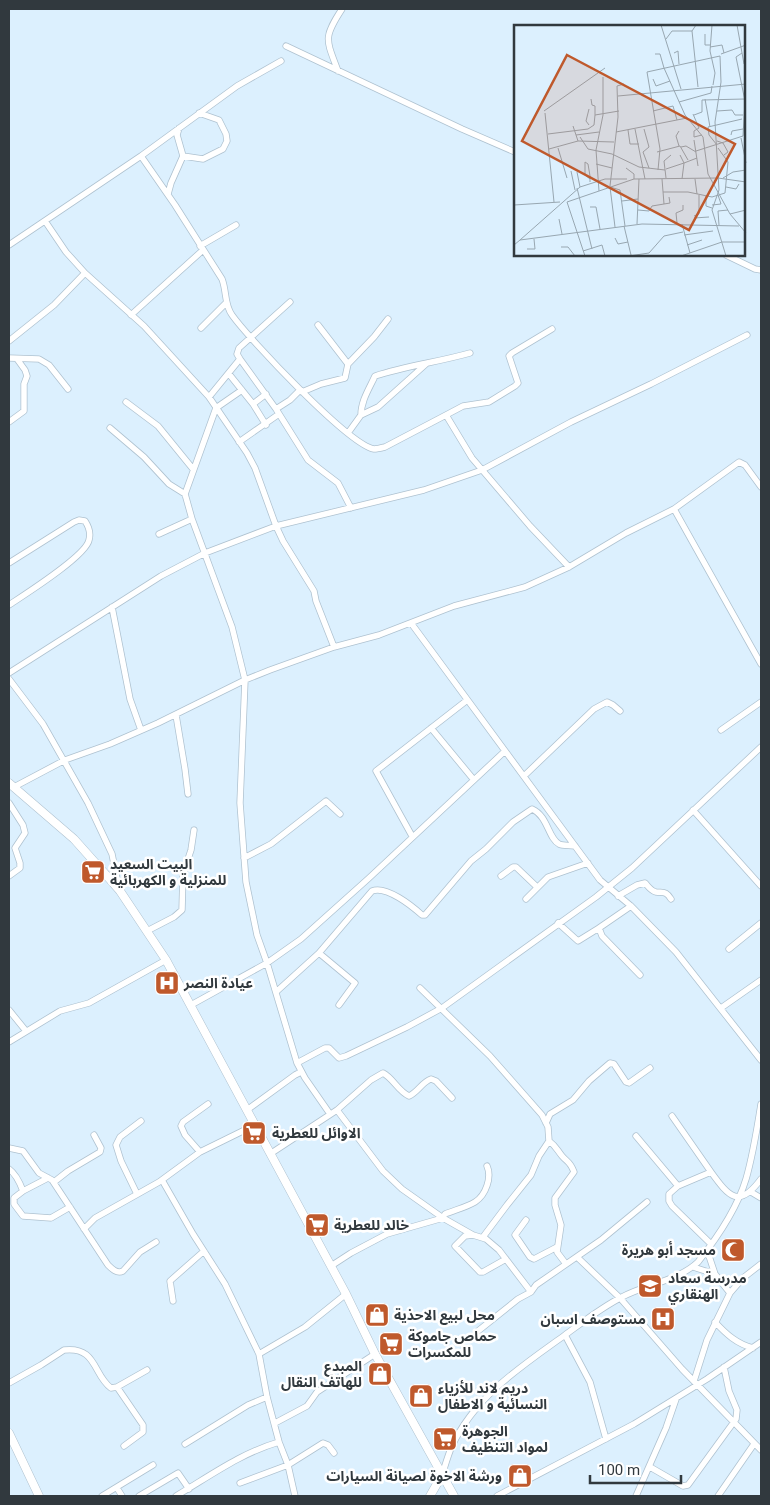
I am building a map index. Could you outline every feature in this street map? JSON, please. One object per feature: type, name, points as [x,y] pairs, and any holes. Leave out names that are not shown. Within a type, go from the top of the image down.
[{"type":"street","points":[[338,71],[327,39],[330,27],[342,9]]},
{"type":"street","points":[[286,46],[514,152]]},
{"type":"street","points":[[9,245],[141,156],[237,86],[281,61]]},
{"type":"street","points":[[183,156],[203,159],[223,148],[227,141],[226,134],[219,120],[199,113]]},
{"type":"street","points":[[168,194],[170,183],[183,156],[177,135],[179,128]]},
{"type":"street","points":[[141,156],[168,194],[222,280],[226,293],[226,303],[234,317],[302,391],[330,418],[372,448],[378,449],[410,435],[462,406],[488,402],[515,386],[518,383],[509,356],[552,329]]},
{"type":"street","points":[[45,221],[66,252],[85,273],[166,348],[209,397],[255,468],[276,526],[311,584],[334,647]]},
{"type":"street","points":[[131,314],[202,248],[236,225]]},
{"type":"street","points":[[728,256],[759,271]]},
{"type":"street","points":[[9,341],[54,305],[85,273]]},
{"type":"street","points":[[290,302],[251,336],[238,350],[237,354],[266,394],[308,460],[338,483],[351,508]]},
{"type":"street","points":[[201,328],[226,303]]},
{"type":"street","points":[[239,442],[266,425],[290,400],[302,391],[345,378],[348,364],[388,319]]},
{"type":"street","points":[[318,325],[348,364]]},
{"type":"street","points":[[9,673],[161,576],[205,553],[276,526],[424,490],[482,470],[571,422],[747,335]]},
{"type":"street","points":[[361,415],[361,403],[366,397],[375,376],[428,362],[444,361],[470,353]]},
{"type":"street","points":[[9,358],[39,359],[49,365],[68,390]]},
{"type":"street","points":[[9,422],[24,411],[25,405],[24,384],[27,376],[17,359]]},
{"type":"street","points":[[209,397],[240,359]]},
{"type":"street","points":[[348,432],[361,415],[378,407],[428,362]]},
{"type":"street","points":[[229,374],[253,404],[266,425]]},
{"type":"street","points":[[242,390],[216,408],[185,494],[192,519],[232,627],[245,680],[240,803],[246,882],[252,915],[297,1063],[301,1072],[330,1114]]},
{"type":"street","points":[[253,404],[266,394]]},
{"type":"street","points":[[126,402],[158,426],[193,469]]},
{"type":"street","points":[[446,415],[472,458],[530,526],[569,567]]},
{"type":"street","points":[[110,428],[144,457],[169,484],[185,494]]},
{"type":"street","points":[[454,1496],[375,1354],[346,1294],[166,960],[120,891],[74,839],[11,785],[65,760],[176,716],[245,680],[334,647],[379,635],[454,606],[512,592],[569,567],[626,533],[674,509],[738,462],[745,465],[761,487]]},
{"type":"street","points":[[674,509],[761,662]]},
{"type":"street","points":[[159,534],[192,519]]},
{"type":"street","points":[[9,563],[74,522],[85,521],[89,527],[90,540],[85,549],[57,572],[9,605]]},
{"type":"street","points":[[112,607],[130,699],[141,730]]},
{"type":"street","points":[[410,623],[466,701],[608,888],[631,906],[676,952],[761,1060]]},
{"type":"street","points":[[9,679],[44,724],[88,803],[110,848],[120,891]]},
{"type":"street","points":[[412,836],[376,771],[466,701]]},
{"type":"street","points":[[524,776],[594,710],[607,702],[620,711]]},
{"type":"street","points":[[721,730],[761,702]]},
{"type":"street","points":[[176,716],[188,794]]},
{"type":"street","points":[[431,728],[474,780]]},
{"type":"street","points":[[297,1063],[326,1048],[329,1048],[339,1058],[346,1056],[442,1008],[608,888],[632,868],[761,747]]},
{"type":"street","points":[[191,1005],[267,963],[301,939],[505,751]]},
{"type":"street","points":[[244,858],[271,844],[326,801],[340,814]]},
{"type":"street","points":[[9,803],[23,825],[25,833],[15,848],[21,865],[20,868],[9,876]]},
{"type":"street","points":[[276,992],[319,953],[374,890],[394,895],[422,915],[425,915],[471,861],[513,822],[532,809],[539,813],[556,841],[564,845],[575,846]]},
{"type":"street","points":[[693,810],[761,886]]},
{"type":"street","points":[[147,931],[174,917],[182,910],[183,874],[191,850],[194,830]]},
{"type":"street","points":[[526,899],[548,877],[588,863]]},
{"type":"street","points":[[501,876],[513,867],[516,867],[537,886]]},
{"type":"street","points":[[618,896],[644,883],[656,892],[663,891],[667,893],[671,899]]},
{"type":"street","points":[[558,923],[578,941],[631,906]]},
{"type":"street","points":[[729,949],[761,923]]},
{"type":"street","points":[[599,928],[602,936],[640,975]]},
{"type":"street","points":[[319,953],[355,983],[339,1004]]},
{"type":"street","points":[[9,1042],[60,1011],[88,1003],[166,960]]},
{"type":"street","points":[[721,1008],[761,980]]},
{"type":"street","points":[[420,988],[490,1056],[542,1115],[549,1132],[548,1141],[531,1175],[483,1237]]},
{"type":"street","points":[[9,1010],[26,1031]]},
{"type":"street","points":[[546,1123],[550,1114],[570,1103],[589,1081],[610,1063],[614,1064],[626,1082],[629,1083],[650,1068]]},
{"type":"street","points":[[247,1110],[301,1072]]},
{"type":"street","points":[[270,1154],[337,1110],[371,1080],[383,1073],[409,1096],[431,1078],[452,1098]]},
{"type":"street","points":[[200,1152],[185,1135],[181,1126],[183,1122],[208,1104]]},
{"type":"street","points":[[430,1496],[442,1475],[451,1447],[462,1427],[482,1402],[510,1376],[620,1298],[634,1290],[677,1276],[693,1267],[730,1216],[746,1181],[761,1104]]},
{"type":"street","points":[[337,1110],[383,1172],[402,1189],[443,1218],[473,1235],[483,1237],[493,1244],[531,1292]]},
{"type":"street","points":[[672,1116],[711,1172],[728,1191],[739,1197],[747,1196],[761,1179]]},
{"type":"street","points":[[137,1194],[116,1145],[120,1137],[141,1121]]},
{"type":"street","points":[[84,1229],[92,1220],[162,1180],[200,1152],[255,1125]]},
{"type":"street","points":[[54,1182],[75,1166],[100,1152],[101,1148],[94,1135]]},
{"type":"street","points":[[636,1136],[678,1186]]},
{"type":"street","points":[[548,1141],[556,1147],[561,1156],[570,1161],[574,1172],[555,1198],[555,1205],[561,1225],[557,1247],[558,1255],[566,1264]]},
{"type":"street","points":[[9,1148],[23,1151],[39,1173],[54,1182],[108,1264],[117,1272],[123,1271],[140,1252],[156,1242]]},
{"type":"street","points":[[331,1266],[382,1237],[443,1218],[445,1214],[478,1200],[489,1179],[490,1174],[487,1166]]},
{"type":"street","points":[[9,1169],[23,1191]]},
{"type":"street","points":[[711,1172],[678,1186],[669,1194],[669,1201],[711,1244]]},
{"type":"street","points":[[48,1178],[14,1198],[16,1206],[23,1216],[51,1218],[70,1207]]},
{"type":"street","points":[[162,1180],[225,1284],[259,1354],[267,1397],[279,1442],[288,1465],[293,1496]]},
{"type":"street","points":[[751,1192],[761,1198]]},
{"type":"street","points":[[478,1331],[518,1299],[531,1292],[536,1285],[601,1240],[647,1202]]},
{"type":"street","points":[[526,1220],[515,1235],[530,1257],[534,1259],[557,1247]]},
{"type":"street","points":[[473,1235],[465,1236],[455,1246],[480,1272],[506,1259]]},
{"type":"street","points":[[707,1250],[715,1274],[730,1293]]},
{"type":"street","points":[[173,1301],[170,1281],[204,1251]]},
{"type":"street","points":[[577,1257],[620,1298],[696,1383],[761,1450]]},
{"type":"street","points":[[696,1383],[702,1352],[730,1293],[743,1278],[761,1264]]},
{"type":"street","points":[[693,1267],[715,1274]]},
{"type":"street","points":[[259,1354],[305,1327],[346,1294]]},
{"type":"street","points":[[715,1322],[737,1341],[753,1348]]},
{"type":"street","points":[[565,1336],[590,1382],[606,1439]]},
{"type":"street","points":[[497,1496],[606,1439],[676,1399],[696,1383],[761,1342]]},
{"type":"street","points":[[9,1383],[64,1350],[78,1352],[91,1358],[111,1388],[117,1387],[147,1370]]},
{"type":"street","points":[[275,1424],[307,1406],[317,1392],[375,1354]]},
{"type":"street","points":[[650,1467],[686,1486],[734,1423],[737,1410],[729,1391],[724,1367]]},
{"type":"street","points":[[117,1387],[143,1425],[143,1432],[124,1446]]},
{"type":"street","points":[[184,1444],[248,1405],[267,1397]]},
{"type":"street","points":[[636,1496],[650,1467],[676,1399]]},
{"type":"street","points":[[9,1435],[39,1496]]},
{"type":"street","points":[[176,1496],[252,1451],[279,1442]]},
{"type":"street","points":[[240,1483],[288,1465],[323,1443],[328,1444],[334,1453]]},
{"type":"street","points":[[718,1496],[754,1444]]},
{"type":"street","points":[[102,1496],[153,1465]]},
{"type":"street","points":[[139,1496],[178,1473],[190,1489]]},
{"type":"street","points":[[117,1488],[122,1496]]},
{"type":"place","name":"البيت السعيد للمنزلية و الكهربائية","points":[[93,872]]},
{"type":"place","name":"عيادة النصر","points":[[167,983]]},
{"type":"place","name":"الاوائل للعطرية","points":[[254,1133]]},
{"type":"place","name":"خالد للعطرية","points":[[317,1225]]},
{"type":"place","name":"مسجد أبو هريرة","points":[[733,1250]]},
{"type":"place","name":"مدرسة سعاد الهنقاري","points":[[650,1286]]},
{"type":"place","name":"محل لبيع الاحذية","points":[[377,1315]]},
{"type":"place","name":"مستوصف اسبان","points":[[663,1319]]},
{"type":"place","name":"حماص جاموكة للمكسرات","points":[[391,1344]]},
{"type":"place","name":"المبدع للهاتف النقال","points":[[380,1374]]},
{"type":"place","name":"دريم لاند للأزياء النسائية و الاطفال","points":[[421,1396]]},
{"type":"place","name":"الجوهرة لمواد التنظيف","points":[[445,1439]]},
{"type":"place","name":"ورشة الاخوة لصيانة السيارات","points":[[520,1476]]}]
